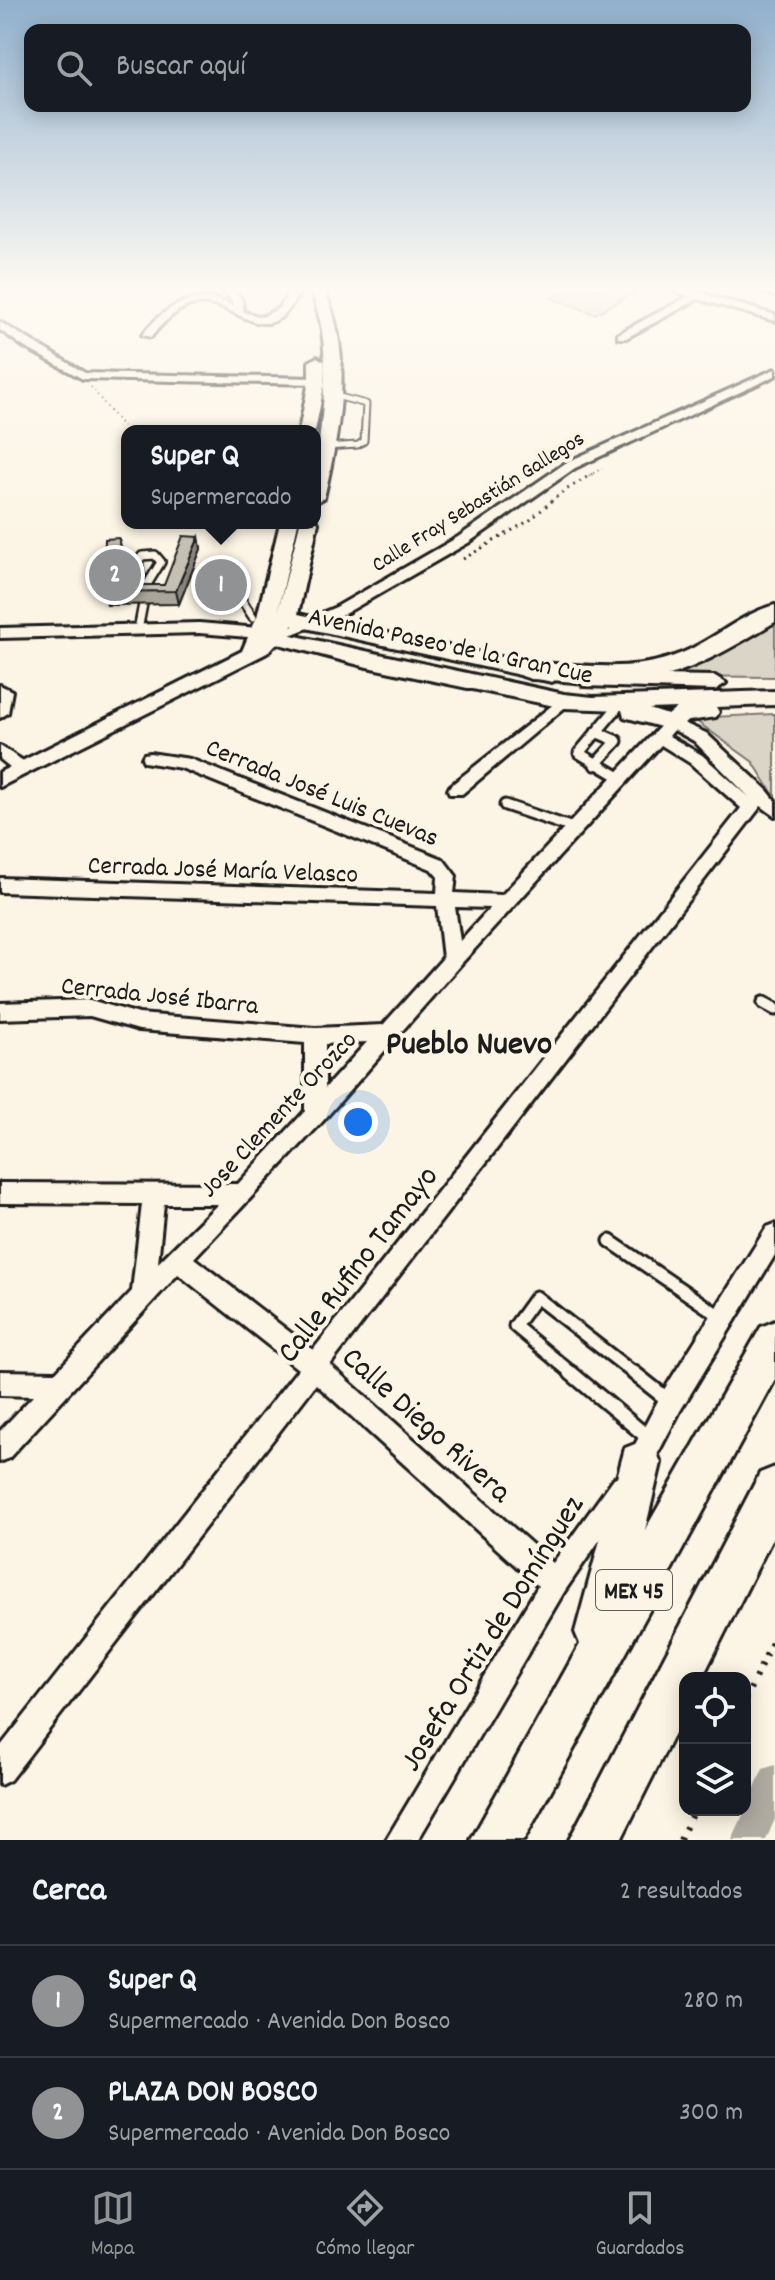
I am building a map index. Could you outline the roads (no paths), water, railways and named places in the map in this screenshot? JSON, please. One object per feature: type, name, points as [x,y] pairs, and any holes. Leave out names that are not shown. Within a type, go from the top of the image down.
[{"type":"highway","points":[[531,671],[635,674],[662,669],[685,662],[775,612]]},
{"type":"highway","name":"MEX 45","points":[[496,1840],[775,1341]]},
{"type":"highway","points":[[589,1669],[646,1452]]},
{"type":"highway","name":"MEX 45","points":[[594,1840],[775,1488]]},
{"type":"main road","points":[[308,425],[317,375]]},
{"type":"main road","points":[[321,467],[335,375]]},
{"type":"main road","points":[[265,629],[288,529]]},
{"type":"main road","points":[[265,629],[307,529]]},
{"type":"main road","name":"Avenida Paseo de la Gran Cue","points":[[265,629],[311,623],[576,680],[624,683],[775,682]]},
{"type":"main road","name":"Avenida Paseo de la Gran Cue","points":[[265,629],[340,653],[564,701],[593,704],[775,698]]},
{"type":"main road","points":[[340,653],[333,647],[338,639],[362,636]]},
{"type":"main road","points":[[593,704],[655,716],[666,730],[683,714],[775,706]]},
{"type":"street","points":[[81,375],[317,381]]},
{"type":"street","name":"Calle Fray Sebastián Gallegos","points":[[311,623],[341,610],[463,540],[571,465],[769,375]]},
{"type":"street","points":[[0,633],[141,612]]},
{"type":"street","points":[[0,623],[141,612],[214,628],[265,629]]},
{"type":"street","points":[[0,780],[265,629]]},
{"type":"street","points":[[0,690],[6,693],[0,713]]},
{"type":"street","points":[[456,790],[564,701]]},
{"type":"street","points":[[666,730],[696,759],[762,804]]},
{"type":"street","name":"Jose Clemente Orozco","points":[[0,1449],[177,1259],[243,1194],[573,828],[666,730]]},
{"type":"street","points":[[0,751],[22,768]]},
{"type":"street","name":"Cerrada José Luis Cuevas","points":[[150,758],[184,763],[429,860],[447,876],[445,901]]},
{"type":"street","name":"Calle Rufino Tamayo","points":[[0,1770],[762,804]]},
{"type":"street","name":"Cerrada José María Velasco","points":[[0,885],[509,902]]},
{"type":"street","points":[[445,901],[453,960]]},
{"type":"street","name":"Cerrada José Ibarra","points":[[0,1011],[90,1008],[139,1022],[315,1036],[389,1033]]},
{"type":"street","points":[[315,1036],[315,1116]]},
{"type":"street","points":[[0,1193],[243,1194]]},
{"type":"street","points":[[143,1295],[154,1196]]},
{"type":"street","name":"Josefa Ortiz de Domínguez","points":[[401,1840],[555,1583],[646,1452],[671,1402],[775,1235]]},
{"type":"street","name":"Calle Diego Rivera","points":[[177,1259],[315,1367],[555,1583]]},
{"type":"street","points":[[0,1383],[63,1384]]},
{"type":"lane","points":[[325,447],[358,445],[364,441],[365,402],[332,395]]},
{"type":"lane","points":[[141,612],[145,588],[161,562],[155,555],[142,556],[138,562],[145,588]]},
{"type":"lane","points":[[242,585],[241,599],[265,629]]},
{"type":"lane","points":[[616,709],[579,753],[621,778]]},
{"type":"lane","points":[[595,765],[617,741],[596,732]]},
{"type":"lane","points":[[505,805],[573,828]]},
{"type":"lane","points":[[763,1002],[775,1009]]},
{"type":"lane","points":[[610,1241],[724,1318]]},
{"type":"lane","points":[[646,1452],[515,1326],[536,1297],[671,1402]]},
{"type":"waterway","points":[[749,1840],[775,1781]]},
{"type":"place","name":"PLAZA DON BOSCO","points":[[115,575]]},
{"type":"place","name":"Super Q","points":[[221,585]]},
{"type":"district","name":"Pueblo Nuevo","points":[[469,1041]]}]
